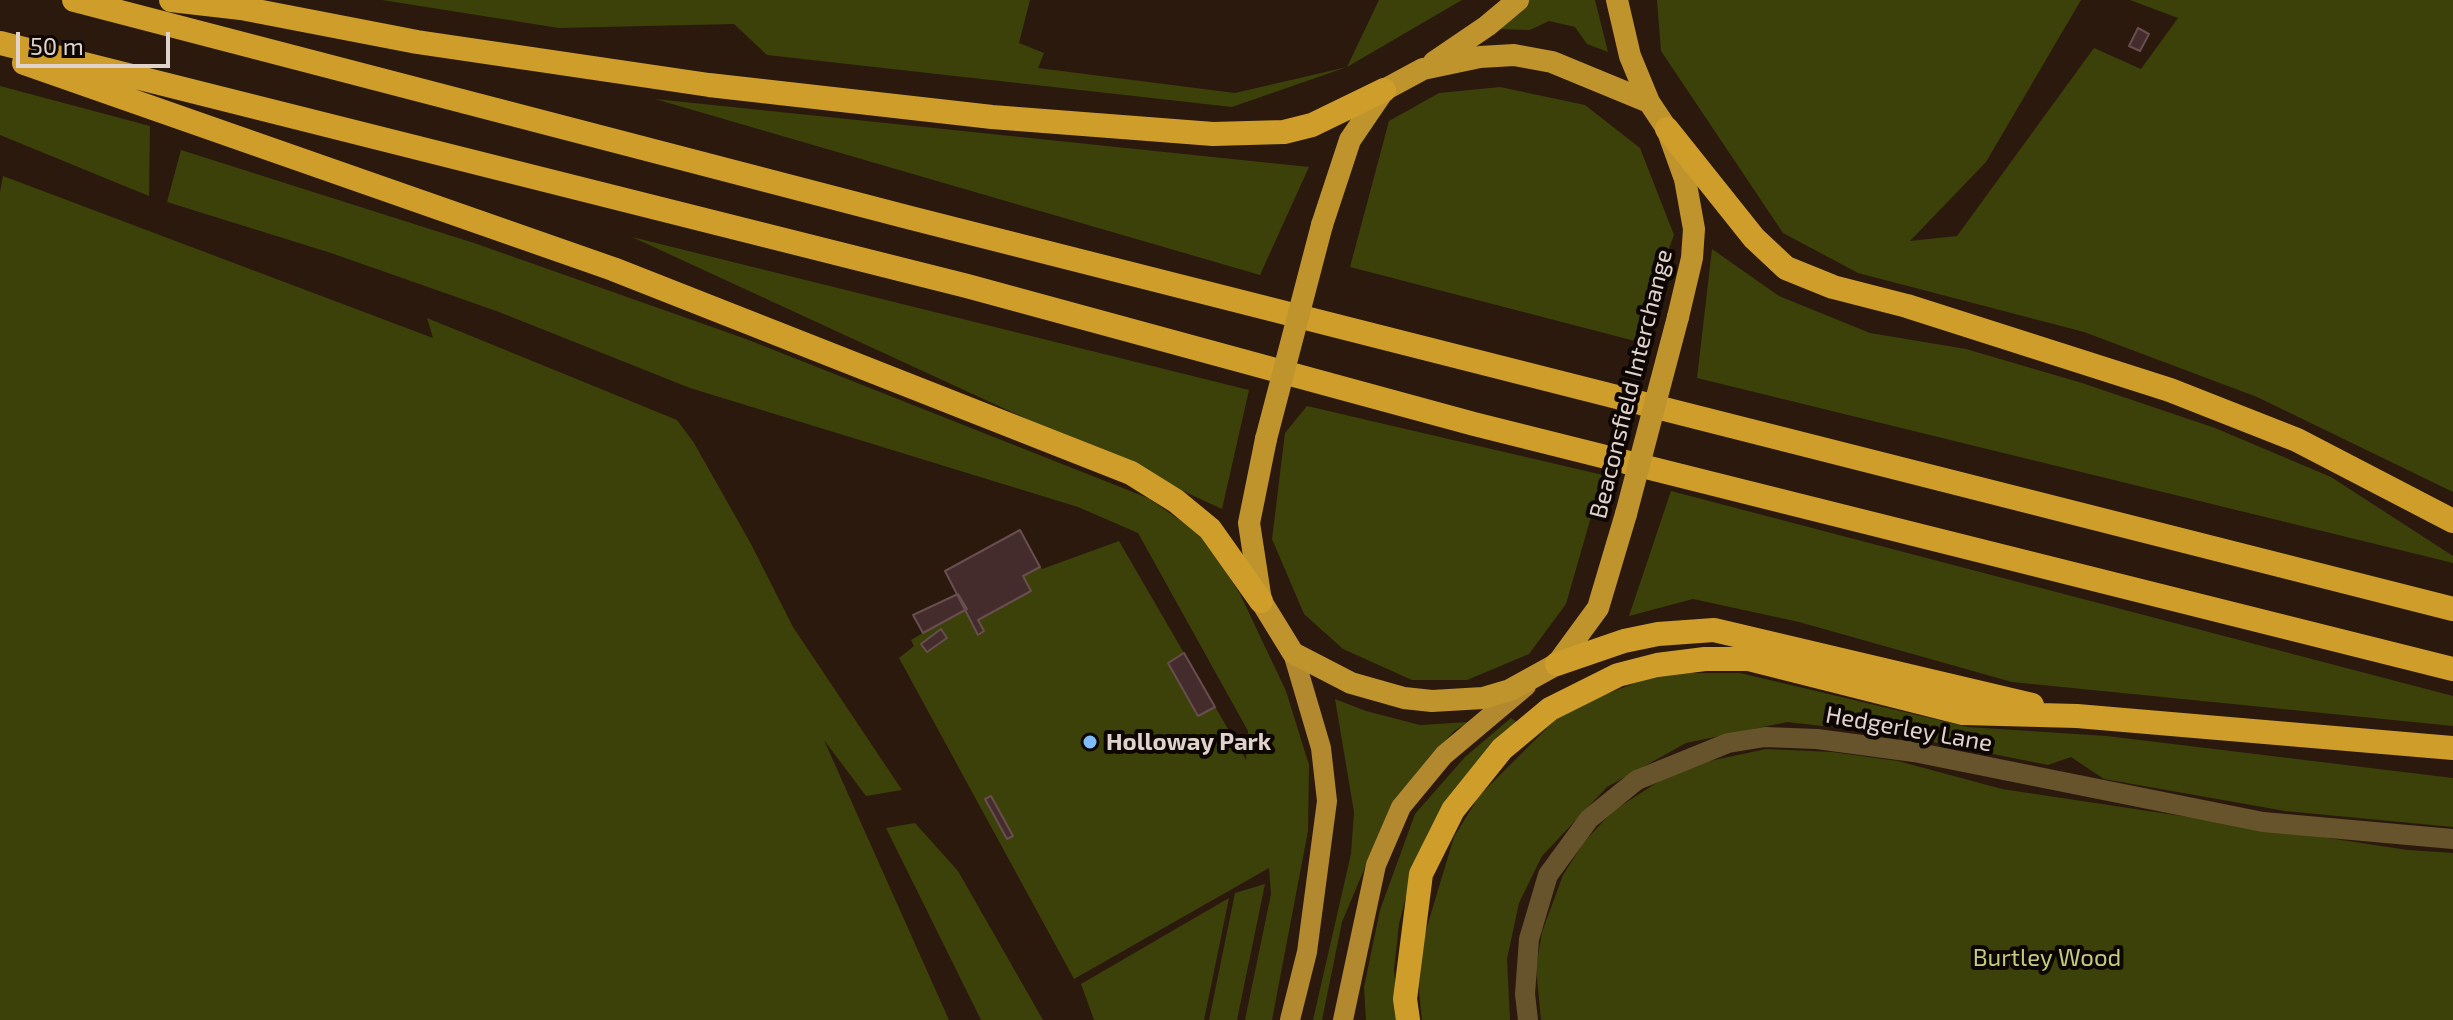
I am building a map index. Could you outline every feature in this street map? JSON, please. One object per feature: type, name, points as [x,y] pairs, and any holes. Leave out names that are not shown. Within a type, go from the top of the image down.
[{"type":"highway","points":[[74,0],[926,222],[2453,609]]},
{"type":"highway","points":[[171,0],[241,8],[417,42],[709,85],[992,117],[1213,134],[1284,132],[1312,125],[1423,69],[1487,26],[1518,0]]},
{"type":"highway","name":"Beaconsfield Interchange","points":[[1293,653],[1377,692],[1432,701],[1483,698],[1510,690],[1550,668],[1598,608],[1678,317],[1692,258],[1694,229],[1685,179],[1667,129],[1649,102],[1630,56],[1617,0]]},
{"type":"highway","points":[[0,43],[967,286],[1474,424],[2453,669]]},
{"type":"highway","points":[[0,54],[613,269],[1131,473],[1176,501],[1210,529],[1293,653]]},
{"type":"highway","points":[[1423,69],[1480,57],[1514,55],[1552,62],[1649,102]]},
{"type":"highway","points":[[1261,601],[1249,523],[1266,439],[1322,225],[1350,140],[1384,90]]},
{"type":"highway","points":[[1667,129],[1754,238],[1786,268],[1833,287],[1907,306],[2170,390],[2297,440],[2453,521]]},
{"type":"highway","points":[[1550,668],[1635,639],[1714,630],[2077,716]]},
{"type":"highway","points":[[1408,1020],[1405,999],[1421,874],[1453,810],[1502,749],[1550,709],[1618,675],[1657,665],[1705,659],[1749,659],[1963,713],[2077,716],[2453,748]]},
{"type":"main road","points":[[1290,1020],[1307,952],[1327,801],[1321,748],[1293,653]]},
{"type":"main road","points":[[1343,1020],[1376,865],[1401,807],[1444,755],[1550,668]]},
{"type":"street","name":"Hedgerley Lane","points":[[1528,1020],[1525,994],[1529,939],[1548,875],[1589,819],[1637,780],[1728,743],[1765,737],[1817,739],[1914,752],[2263,822],[2453,839]]},
{"type":"green space","points":[[382,0],[1030,0],[1019,43],[1044,53],[1038,68],[1235,93],[1347,67],[1232,107],[767,55],[734,24],[559,28]]},
{"type":"green space","points":[[1379,0],[1462,0],[1347,67]]},
{"type":"green space","points":[[1526,0],[1595,0],[1608,52],[1587,44],[1575,27],[1549,21],[1530,30],[1494,29]]},
{"type":"green space","points":[[1657,0],[2081,0],[1986,162],[1910,241],[1957,236],[2094,48],[2141,69],[2178,18],[2130,0],[2453,0],[2453,492],[2257,397],[2084,332],[1858,273],[1783,233],[1661,51]]},
{"type":"green space","points":[[0,86],[150,126],[149,196],[0,135]]},
{"type":"green space","points":[[1500,87],[1585,105],[1640,148],[1674,235],[1635,341],[1350,267],[1389,121],[1439,93]]},
{"type":"green space","points":[[655,99],[1309,167],[1260,275]]},
{"type":"green space","points":[[181,150],[477,244],[746,339],[1148,498],[1203,536],[1240,594],[1286,691],[1309,765],[1308,831],[1272,1020],[1245,1020],[1271,894],[1269,868],[1074,979],[899,658],[914,646],[911,640],[923,633],[913,615],[958,594],[945,571],[1020,530],[1042,569],[1119,541],[1246,760],[1248,731],[1138,533],[1078,507],[690,388],[499,312],[331,253],[167,202]]},
{"type":"green space","points":[[3,176],[433,338],[427,318],[677,420],[694,443],[751,544],[793,627],[902,790],[866,796],[824,740],[949,1020],[0,1020],[0,192]]},
{"type":"green space","points":[[632,237],[1249,390],[1222,509]]},
{"type":"green space","points":[[1712,249],[1779,296],[1870,333],[1966,349],[2082,383],[2215,428],[2331,477],[2453,556],[2453,563],[1697,378]]},
{"type":"green space","points":[[1307,406],[1603,475],[1566,604],[1529,654],[1467,680],[1412,680],[1343,649],[1304,614],[1272,539],[1285,433]]},
{"type":"green space","points":[[1671,491],[2453,696],[2453,726],[2012,682],[1799,622],[1693,599],[1629,616]]},
{"type":"green space","points":[[1662,673],[1740,673],[1968,727],[2107,736],[2453,778],[2453,827],[2285,811],[2104,779],[2071,757],[2048,765],[1893,734],[1787,722],[1686,743],[1607,787],[1542,856],[1519,903],[1507,959],[1510,1020],[1422,1020],[1419,992],[1423,940],[1454,837],[1479,796],[1555,720],[1598,697]]},
{"type":"green space","points":[[1335,699],[1366,711],[1420,725],[1469,722],[1454,731],[1392,803],[1342,922],[1322,1020],[1313,1020],[1351,854],[1354,812]]},
{"type":"green space","points":[[1511,718],[1518,723],[1456,789],[1428,833],[1411,877],[1399,924],[1394,970],[1398,1020],[1366,1020],[1364,987],[1380,910],[1415,814],[1465,757]]},
{"type":"green space","name":"Burtley Wood","points":[[1766,749],[1832,752],[1898,761],[2002,789],[2408,850],[2453,853],[2453,1020],[1541,1020],[1536,968],[1542,932],[1563,875],[1584,842],[1613,811],[1681,767]]},
{"type":"green space","points":[[915,823],[958,871],[1043,1020],[981,1020],[886,828]]},
{"type":"green space","points":[[1265,884],[1237,1020],[1209,1020],[1235,893]]},
{"type":"green space","points":[[1229,898],[1204,1020],[1094,1020],[1081,984]]},
{"type":"building","points":[[2138,28],[2149,34],[2140,51],[2129,46]]},
{"type":"building","points":[[1020,530],[1040,567],[1023,576],[1031,591],[978,620],[984,631],[978,635],[945,571]]},
{"type":"building","points":[[958,594],[967,609],[923,633],[913,615]]},
{"type":"building","points":[[941,629],[947,638],[927,652],[921,644]]},
{"type":"building","points":[[1184,653],[1215,707],[1198,716],[1168,663]]},
{"type":"building","points":[[991,796],[1013,836],[1007,839],[985,799]]},
{"type":"place","name":"Holloway Park","points":[[1090,742]]}]
